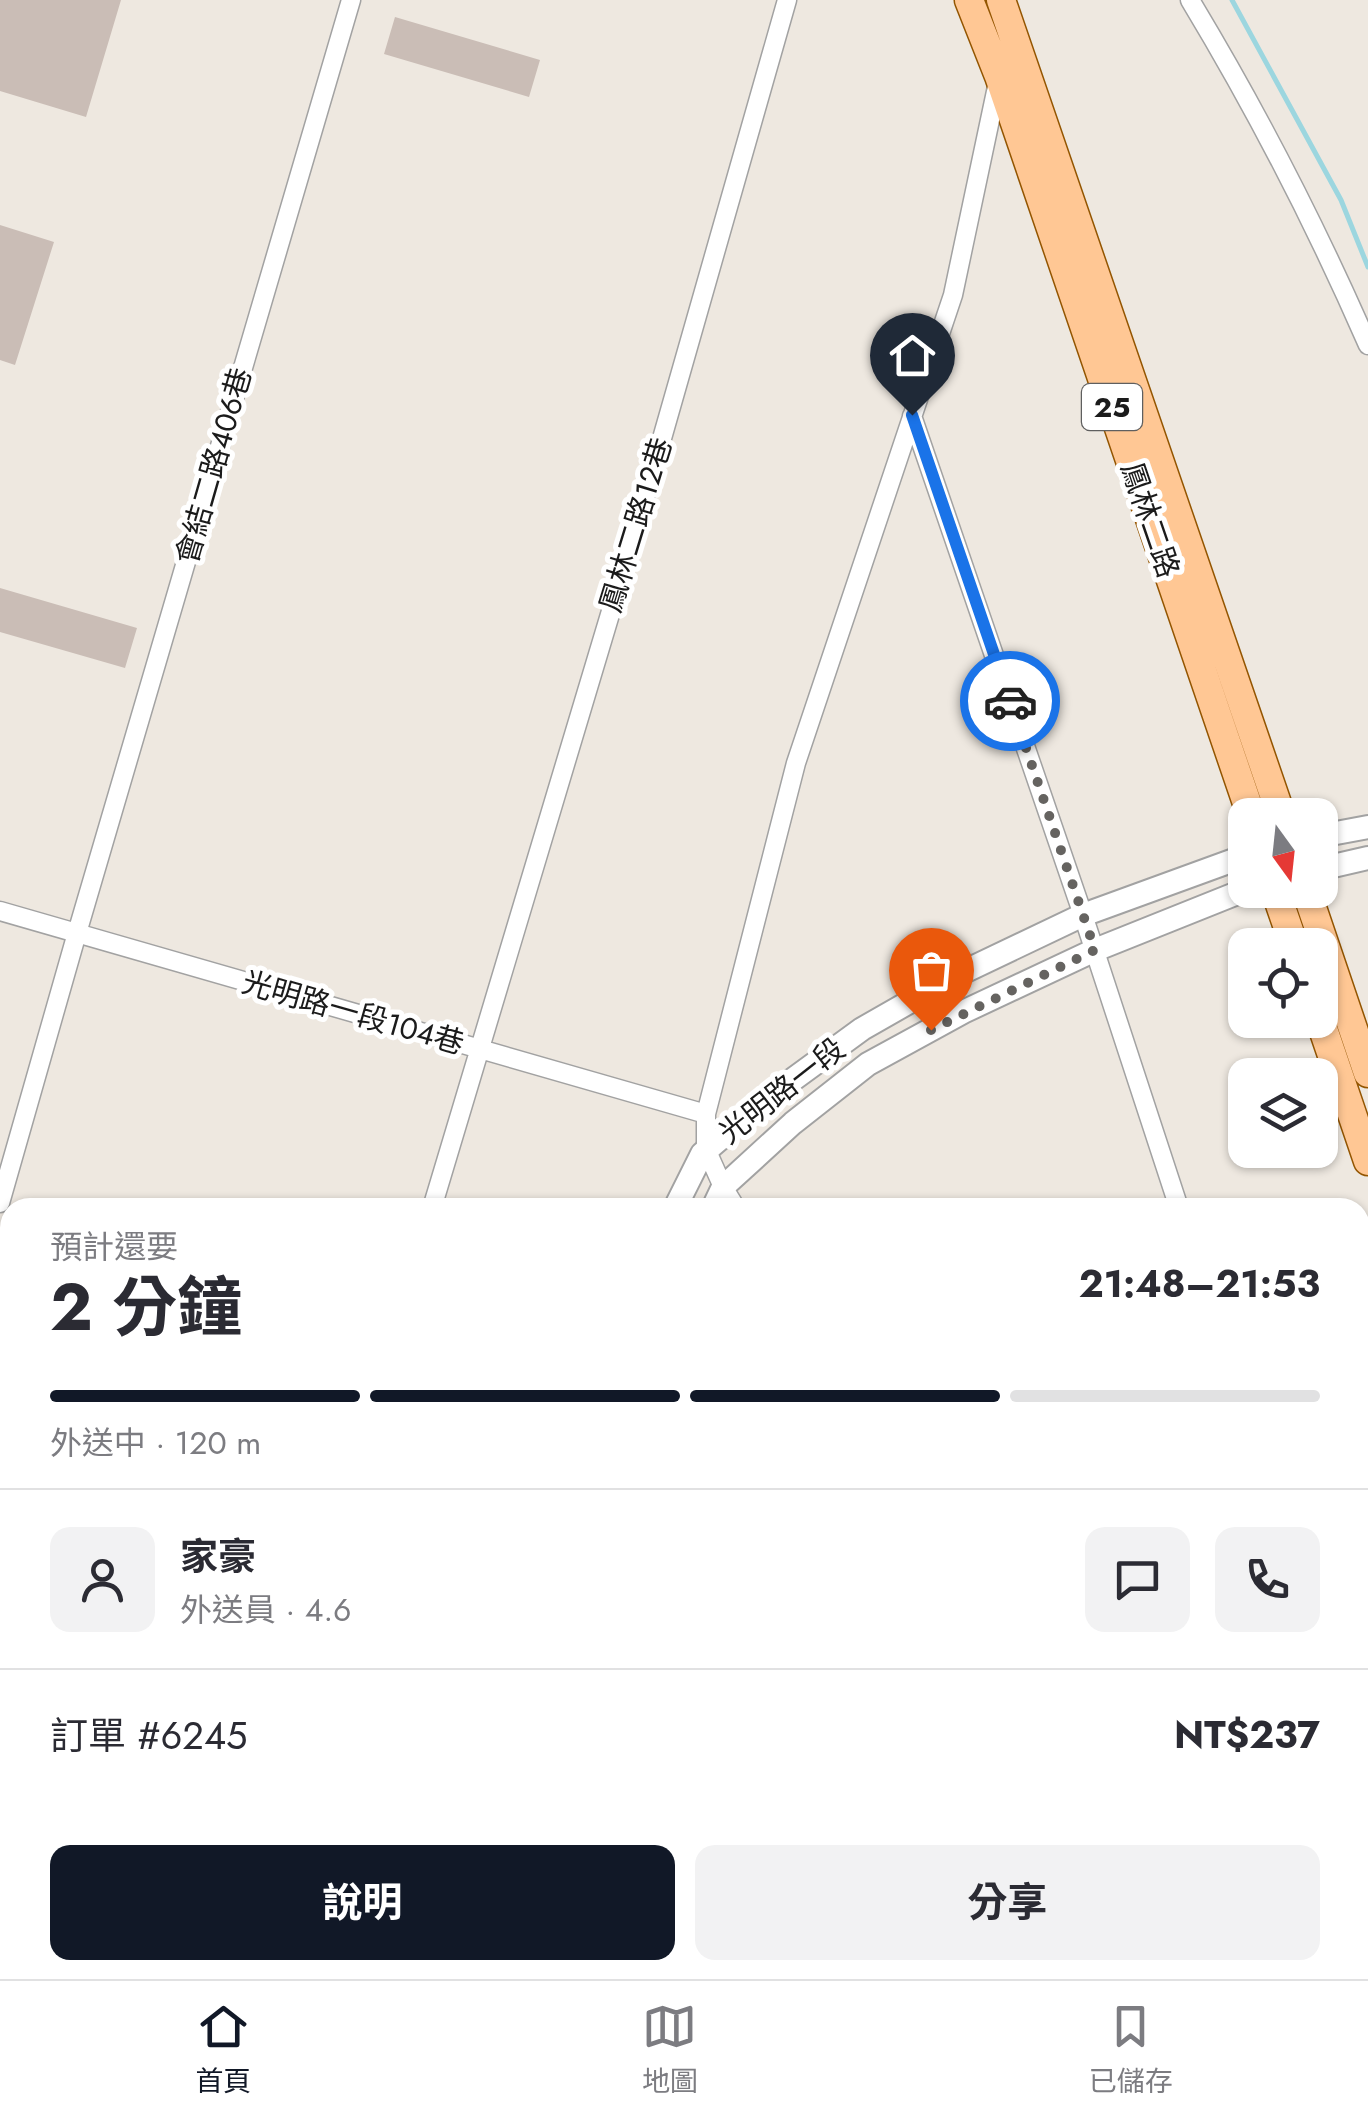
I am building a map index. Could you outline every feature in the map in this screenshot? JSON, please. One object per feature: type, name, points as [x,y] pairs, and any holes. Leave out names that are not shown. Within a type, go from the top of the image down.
[{"type":"main road","name":"鳳林二路","points":[[969,0],[999,76],[1244,798]]},
{"type":"main road","name":"鳳林二路","points":[[1010,7],[1275,798]]},
{"type":"main road","points":[[1312,908],[1368,1073]]},
{"type":"main road","points":[[1326,1038],[1368,1161]]},
{"type":"street","name":"會結二路406巷","points":[[2,1198],[351,0]]},
{"type":"street","name":"鳳林二路12巷","points":[[435,1198],[647,491],[788,0]]},
{"type":"street","points":[[1190,0],[1243,88],[1332,260],[1368,345]]},
{"type":"street","points":[[718,1197],[706,1149],[706,1114],[796,763],[953,296],[999,76]]},
{"type":"street","points":[[912,415],[1176,1198]]},
{"type":"street","points":[[1338,833],[1368,828]]},
{"type":"street","points":[[1338,864],[1368,858]]},
{"type":"street","name":"光明路一段","points":[[680,1198],[706,1149],[862,1029],[954,978],[1083,915],[1228,862]]},
{"type":"street","name":"光明路一段","points":[[718,1197],[793,1123],[868,1064],[963,1012],[1095,950],[1228,897]]},
{"type":"street","name":"光明路一段104巷","points":[[0,911],[706,1114]]},
{"type":"building","points":[[0,0],[121,0],[86,117],[0,91]]},
{"type":"building","points":[[395,17],[540,60],[529,97],[384,54]]},
{"type":"building","points":[[0,225],[54,242],[15,365],[0,360]]},
{"type":"building","points":[[0,588],[137,628],[125,668],[0,632]]},
{"type":"waterway","points":[[1232,0],[1341,200],[1368,267]]},
{"type":"way so far","points":[[931,1030],[1095,950],[1010,701]]},
{"type":"route","points":[[912,415],[1010,701]]}]
